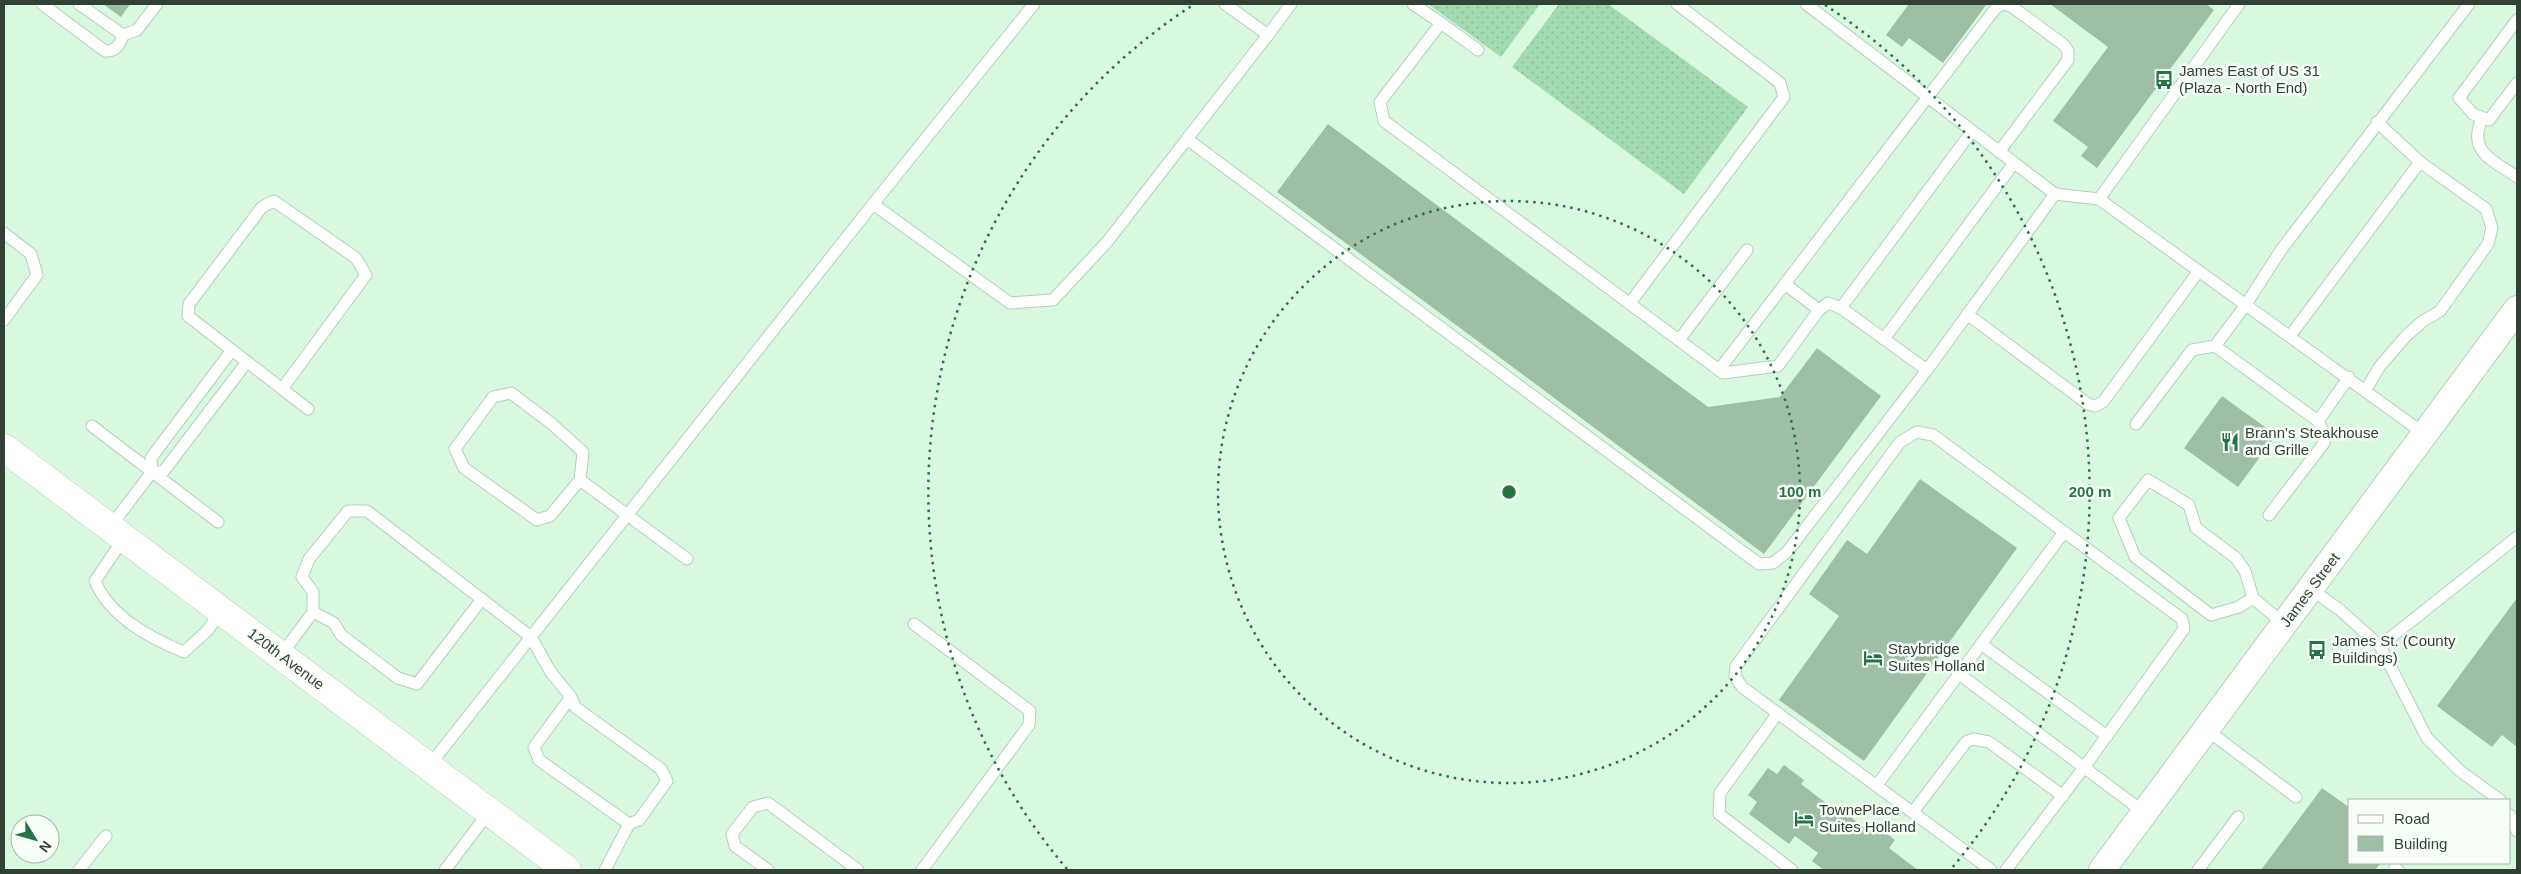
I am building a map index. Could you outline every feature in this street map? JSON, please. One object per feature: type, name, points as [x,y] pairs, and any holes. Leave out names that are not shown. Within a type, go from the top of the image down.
[{"type":"main road","name":"120th Avenue","points":[[4,448],[567,870]]},
{"type":"street","name":"James Street","points":[[2102,870],[2426,435],[2517,309]]},
{"type":"lane","points":[[42,4],[104,51],[114,50],[120,44],[123,35]]},
{"type":"lane","points":[[79,4],[123,35]]},
{"type":"lane","points":[[123,35],[137,30],[157,4]]},
{"type":"lane","points":[[429,766],[873,204],[1034,4]]},
{"type":"lane","points":[[1225,4],[1268,35]]},
{"type":"lane","points":[[873,204],[1010,304],[1053,300],[1107,242],[1291,4]]},
{"type":"lane","points":[[1414,4],[1478,50]]},
{"type":"lane","points":[[1630,303],[1784,97],[1780,83],[1677,4]]},
{"type":"lane","points":[[1806,4],[2055,194],[2099,199],[2245,306],[2349,377],[2426,435]]},
{"type":"lane","points":[[1719,370],[1995,9],[2002,4],[2011,6],[2064,45],[2068,51],[2068,60],[1999,152]]},
{"type":"lane","points":[[2099,199],[2239,4]]},
{"type":"lane","points":[[2136,424],[2192,350],[2214,346],[2245,306],[2281,250],[2469,4]]},
{"type":"lane","points":[[2517,20],[2459,98],[2466,108],[2482,119],[2489,120],[2517,83]]},
{"type":"lane","points":[[1441,23],[1380,102],[1384,121],[1723,373],[1778,366],[1819,310],[1828,303],[1841,308],[1926,370]]},
{"type":"lane","points":[[2482,119],[2476,132],[2476,143],[2486,155],[2517,178]]},
{"type":"lane","points":[[2365,390],[2380,366],[2407,335],[2422,321],[2440,310],[2488,244],[2492,228],[2486,209],[2420,162],[2377,122]]},
{"type":"lane","points":[[1841,308],[1972,131]]},
{"type":"lane","points":[[1187,139],[1759,564],[1773,563],[1786,552],[1926,370],[2055,194]]},
{"type":"lane","points":[[2290,336],[2420,162]]},
{"type":"lane","points":[[1884,339],[2014,163]]},
{"type":"lane","points":[[282,389],[366,275],[356,258],[274,201],[262,207],[189,304],[188,316],[247,362],[282,389],[308,409]]},
{"type":"lane","points":[[4,233],[31,254],[37,275],[4,320]]},
{"type":"lane","points":[[1679,340],[1747,250]]},
{"type":"lane","points":[[1967,314],[2088,404],[2096,406],[2103,402],[2198,272]]},
{"type":"lane","points":[[1785,284],[1819,310]]},
{"type":"lane","points":[[2214,346],[2318,421],[2324,432],[2324,443],[2268,516]]},
{"type":"lane","points":[[221,610],[208,630],[184,652],[166,644],[113,610],[100,593],[95,581],[117,533],[152,472],[151,458],[232,350]]},
{"type":"lane","points":[[152,472],[163,472],[247,362]]},
{"type":"lane","points":[[2318,421],[2349,377]]},
{"type":"lane","points":[[511,393],[552,424],[583,452],[580,480],[550,516],[537,520],[464,468],[455,449],[493,397],[511,393]]},
{"type":"lane","points":[[186,411],[201,422]]},
{"type":"lane","points":[[92,426],[218,522]]},
{"type":"lane","points":[[1991,870],[1742,687],[1736,676],[1736,666],[1900,442],[1917,432],[1933,434],[2182,620],[2184,629],[2180,638],[2006,870]]},
{"type":"lane","points":[[580,480],[687,559]]},
{"type":"lane","points":[[2253,598],[2239,607],[2211,615],[2135,557],[2119,518],[2148,480],[2189,505],[2196,528],[2236,558],[2245,570],[2253,598],[2284,624]]},
{"type":"lane","points":[[281,655],[313,612],[313,592],[302,578],[309,559],[348,511],[367,511],[531,637],[550,671],[571,697],[575,707],[661,769],[666,781],[639,820],[629,824],[605,870]]},
{"type":"lane","points":[[1877,785],[2064,532]]},
{"type":"lane","points":[[2380,646],[2517,537]]},
{"type":"lane","points":[[2311,588],[2340,610],[2380,646],[2409,707],[2427,738],[2460,771],[2499,799]]},
{"type":"lane","points":[[313,612],[334,623],[341,635],[398,678],[418,684],[482,599]]},
{"type":"lane","points":[[914,624],[1030,711],[1029,725],[922,870]]},
{"type":"lane","points":[[1981,644],[2107,736]]},
{"type":"lane","points":[[1959,674],[2085,766],[2145,813]]},
{"type":"lane","points":[[571,697],[534,747],[539,760],[629,824]]},
{"type":"lane","points":[[1778,713],[1720,793],[1719,814],[1792,870]]},
{"type":"lane","points":[[2207,730],[2296,797]]},
{"type":"lane","points":[[1913,812],[1966,742],[1973,739],[1988,742],[2063,796]]},
{"type":"lane","points":[[768,870],[735,846],[732,834],[753,807],[768,803],[858,870]]},
{"type":"lane","points":[[445,870],[489,811]]},
{"type":"lane","points":[[2198,870],[2238,816]]},
{"type":"lane","points":[[2511,817],[2517,831]]},
{"type":"lane","points":[[79,870],[106,836]]},
{"type":"green space","points":[[1428,4],[1540,4],[1501,57]]},
{"type":"green space","points":[[1559,4],[1608,4],[1748,107],[1684,194],[1512,67]]},
{"type":"building","points":[[103,4],[130,4],[121,17]]},
{"type":"building","points":[[1909,4],[1987,4],[1943,63],[1909,38],[1902,47],[1886,35]]},
{"type":"building","points":[[2050,4],[2206,4],[2214,10],[2097,168],[2081,156],[2088,147],[2053,121],[2108,47]]},
{"type":"building","points":[[1328,124],[1708,407],[1780,397],[1817,348],[1881,396],[1764,554],[1277,192]]},
{"type":"building","name":"Brann's Steakhouse and Grille","points":[[2222,396],[2276,435],[2238,487],[2184,448]]},
{"type":"building","name":"Staybridge Suites Holland","points":[[1920,479],[2017,548],[1864,761],[1779,700],[1839,616],[1809,594],[1847,540],[1867,554]]},
{"type":"building","points":[[2517,598],[2517,747],[2502,735],[2492,747],[2437,706]]},
{"type":"building","name":"TownePlace Suites Holland","points":[[1784,765],[1804,780],[1801,784],[1843,816],[1845,813],[1867,829],[1872,822],[1895,840],[1889,848],[1918,870],[1824,870],[1812,861],[1818,853],[1795,836],[1789,844],[1749,814],[1757,802],[1748,795],[1768,768],[1777,774]]},
{"type":"building","points":[[2322,788],[2348,807],[2348,864],[2380,864],[2375,870],[2261,870]]},
{"type":"place","name":"James East of US 31 (Plaza - North End)","points":[[2164,80]]},
{"type":"place","name":"Brann's Steakhouse and Grille","points":[[2230,442]]},
{"type":"place","name":"James St. (County Buildings)","points":[[2317,650]]},
{"type":"place","name":"Staybridge Suites Holland","points":[[1873,658]]},
{"type":"place","name":"TownePlace Suites Holland","points":[[1804,819]]}]
